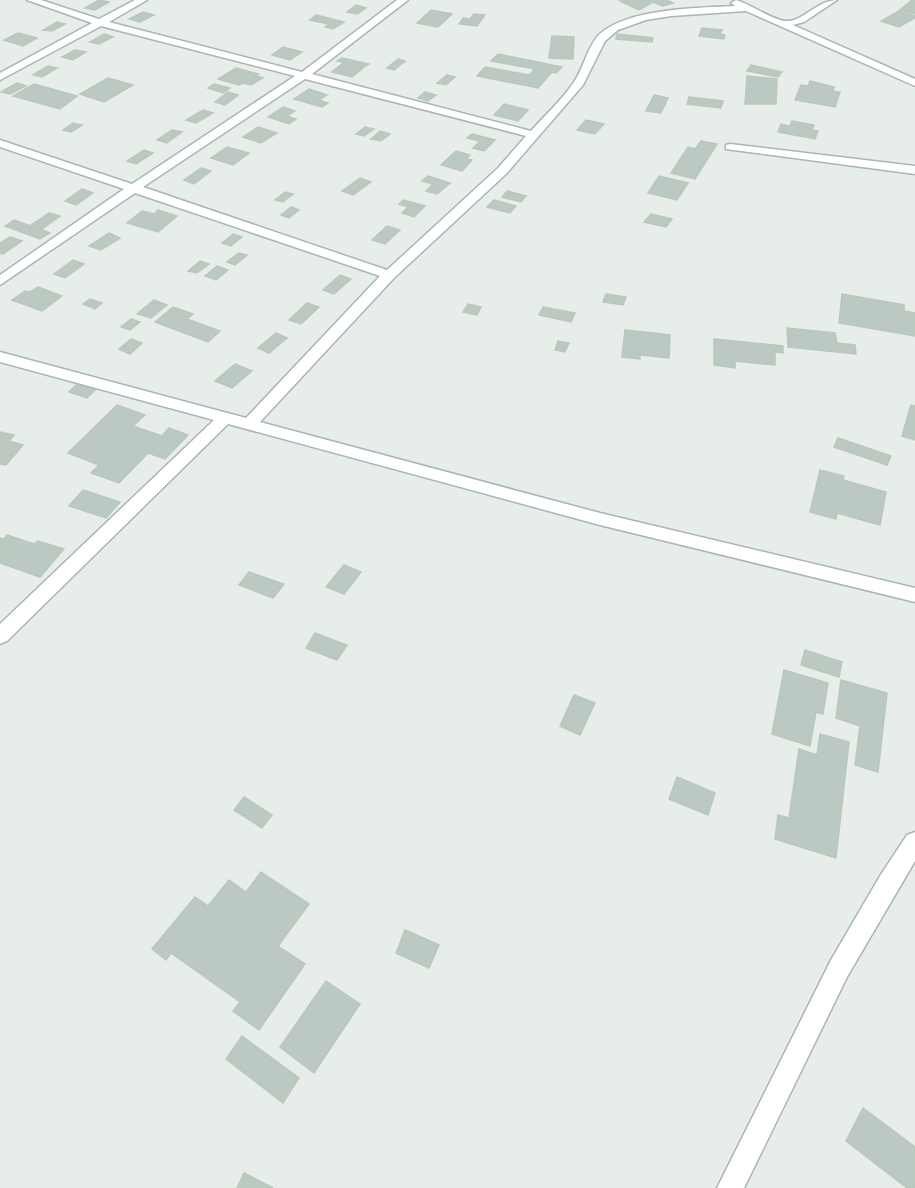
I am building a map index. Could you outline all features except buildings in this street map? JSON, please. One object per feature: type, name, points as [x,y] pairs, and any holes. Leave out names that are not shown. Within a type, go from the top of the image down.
[{"type":"street","points":[[32,0],[101,24],[534,135]]},
{"type":"street","points":[[0,77],[142,0]]},
{"type":"street","points":[[0,281],[134,188],[303,76],[403,0]]},
{"type":"street","points":[[728,0],[915,82]]},
{"type":"street","points":[[782,25],[801,20],[832,0]]},
{"type":"street","points":[[249,424],[389,275],[502,171],[579,83],[601,39],[615,28],[644,18],[671,13],[747,8]]},
{"type":"street","points":[[0,143],[389,275]]},
{"type":"street","points":[[730,147],[915,170]]},
{"type":"street","points":[[0,357],[600,519],[915,595]]},
{"type":"street","points":[[0,636],[226,417]]},
{"type":"street","points":[[730,1188],[818,1005],[884,889],[915,842]]}]
